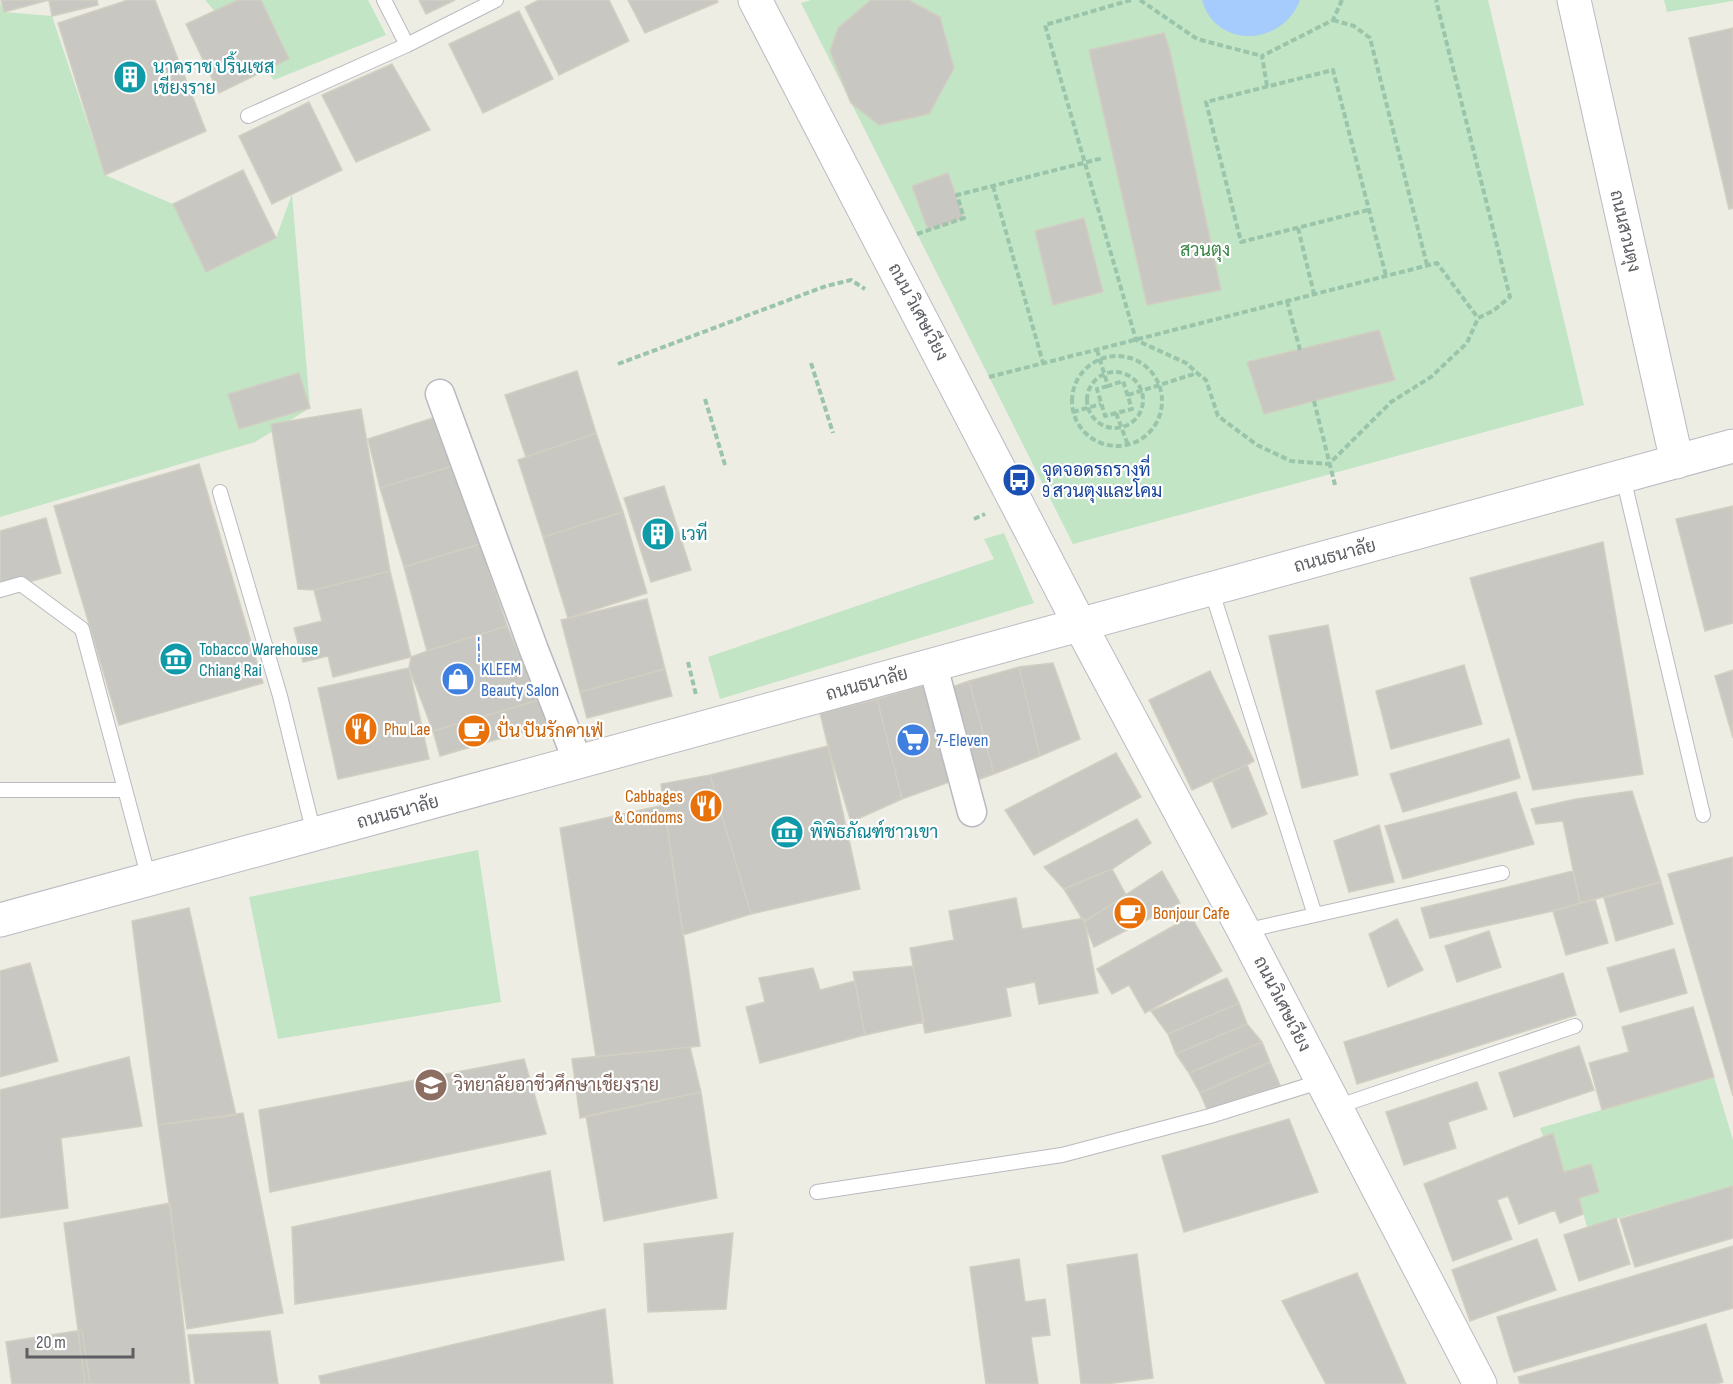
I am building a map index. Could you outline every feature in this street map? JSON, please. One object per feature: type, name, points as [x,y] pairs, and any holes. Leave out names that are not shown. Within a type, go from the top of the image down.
[{"type":"street","name":"ถนน วิเศษเวียง","points":[[755,0],[1080,625]]},
{"type":"street","name":"ถนนสวนตุง","points":[[1574,0],[1677,462]]},
{"type":"street","points":[[440,394],[534,650],[578,762]]},
{"type":"street","name":"ถนนธนาลัย","points":[[0,920],[1733,447]]},
{"type":"street","name":"ถนนวิเศษเวียง","points":[[1080,625],[1244,931],[1480,1384]]},
{"type":"street","points":[[933,666],[972,812]]},
{"type":"lane","points":[[384,0],[407,45]]},
{"type":"lane","points":[[248,116],[407,45],[496,0]]},
{"type":"lane","points":[[1623,477],[1702,815]]},
{"type":"lane","points":[[220,492],[280,696],[314,834]]},
{"type":"lane","points":[[0,590],[21,584],[82,628],[148,879]]},
{"type":"lane","points":[[1211,589],[1315,915]]},
{"type":"lane","points":[[0,790],[125,790]]},
{"type":"lane","points":[[1244,931],[1502,873]]},
{"type":"lane","points":[[818,1192],[1062,1155],[1210,1116],[1329,1094],[1575,1026]]},
{"type":"path","points":[[1131,0],[1045,25],[1136,340],[1185,363],[1206,380],[1218,416],[1257,445],[1291,461],[1329,464],[1391,402],[1431,377],[1467,343],[1478,318],[1493,311],[1510,297],[1436,0]]},
{"type":"path","points":[[1140,0],[1197,39],[1262,56],[1333,20],[1342,0]]},
{"type":"path","points":[[1333,20],[1354,26],[1370,38],[1427,265]]},
{"type":"path","points":[[1262,56],[1267,86]]},
{"type":"path","points":[[1368,210],[1241,242],[1206,102],[1333,70],[1386,276]]},
{"type":"path","points":[[883,245],[964,218],[957,195],[1102,158]]},
{"type":"path","points":[[993,186],[1043,363]]},
{"type":"path","points":[[1298,228],[1314,294]]},
{"type":"path","points":[[956,386],[1437,263],[1478,318]]},
{"type":"path","points":[[618,364],[826,286],[851,280],[870,295]]},
{"type":"path","points":[[1287,302],[1300,350]]},
{"type":"path","points":[[1097,350],[1108,386]]},
{"type":"path","points":[[1114,356],[1127,357],[1140,362],[1151,371],[1159,386],[1162,404],[1159,418],[1151,431],[1140,440],[1128,445],[1108,445],[1091,438],[1083,431],[1073,412],[1072,394],[1080,374],[1100,359],[1114,356]]},
{"type":"path","points":[[811,363],[833,433]]},
{"type":"path","points":[[1123,372],[1138,382],[1144,400],[1142,409],[1130,424],[1122,427],[1105,426],[1092,415],[1088,408],[1087,399],[1092,384],[1104,374],[1123,372]]},
{"type":"path","points":[[1128,395],[1197,373]]},
{"type":"path","points":[[1123,381],[1132,408],[1105,416],[1097,389],[1108,386],[1123,381]]},
{"type":"path","points":[[705,399],[725,465]]},
{"type":"path","points":[[1314,401],[1335,485]]},
{"type":"path","points":[[1073,412],[1101,404]]},
{"type":"path","points":[[1116,413],[1128,445]]},
{"type":"green space","points":[[205,0],[368,0],[386,35],[274,80]]},
{"type":"green space","name":"สวนตุง","points":[[811,0],[1488,0],[1584,405],[1073,544],[801,3]]},
{"type":"green space","points":[[1664,0],[1733,0],[1733,1],[1667,12]]},
{"type":"green space","points":[[0,3],[4,12],[52,16],[105,175],[173,204],[206,272],[276,238],[292,194],[310,408],[255,442],[0,517]]},
{"type":"green space","points":[[1004,533],[1034,603],[720,699],[708,657],[994,559],[984,539]]},
{"type":"green space","points":[[478,850],[501,1002],[278,1039],[249,897]]},
{"type":"green space","points":[[1714,1077],[1733,1140],[1733,1186],[1587,1227],[1579,1198],[1599,1192],[1591,1165],[1564,1172],[1553,1133],[1543,1136],[1540,1128]]},
{"type":"water","points":[[1202,0],[1300,0],[1291,15],[1279,26],[1265,33],[1250,36],[1235,34],[1221,28],[1210,16]]},
{"type":"building","points":[[1,0],[49,0],[4,12]]},
{"type":"building","points":[[49,0],[97,0],[98,5],[52,16]]},
{"type":"building","name":"นาคราช ปริ้นเซส เชียงราย","points":[[128,0],[155,0],[206,131],[105,175],[58,23]]},
{"type":"building","points":[[238,0],[261,0],[289,59],[219,93],[186,24]]},
{"type":"building","points":[[419,0],[455,0],[426,14]]},
{"type":"building","points":[[539,0],[609,0],[629,41],[559,75],[525,7]]},
{"type":"building","points":[[628,0],[717,0],[718,2],[645,33]]},
{"type":"building","points":[[871,0],[909,0],[940,17],[954,68],[929,114],[879,125],[851,103],[830,51],[838,28]]},
{"type":"building","points":[[519,11],[553,79],[483,113],[449,44]]},
{"type":"building","points":[[1733,28],[1733,208],[1729,209],[1689,38]]},
{"type":"building","points":[[1164,33],[1170,51],[1221,290],[1147,305],[1089,50]]},
{"type":"building","points":[[392,64],[430,130],[356,162],[322,95]]},
{"type":"building","points":[[309,102],[342,170],[272,204],[239,136]]},
{"type":"building","points":[[243,170],[276,238],[206,272],[173,204]]},
{"type":"building","points":[[948,173],[964,218],[928,230],[912,186]]},
{"type":"building","points":[[1084,218],[1103,292],[1053,305],[1035,231]]},
{"type":"building","points":[[1379,330],[1395,380],[1264,414],[1247,362]]},
{"type":"building","points":[[577,371],[596,433],[526,457],[505,395]]},
{"type":"building","points":[[299,373],[310,408],[239,429],[228,394]]},
{"type":"building","points":[[361,409],[390,571],[314,590],[298,589],[271,424]]},
{"type":"building","points":[[436,417],[456,465],[380,488],[368,439]]},
{"type":"building","points":[[596,433],[623,512],[543,537],[518,460]]},
{"type":"building","points":[[199,464],[263,683],[119,725],[54,506]]},
{"type":"building","points":[[456,465],[480,544],[404,567],[380,488]]},
{"type":"building","name":"เวที","points":[[664,486],[691,570],[651,582],[624,498]]},
{"type":"building","points":[[1733,506],[1733,623],[1705,631],[1676,519]]},
{"type":"building","points":[[623,512],[647,593],[568,618],[543,537]]},
{"type":"building","points":[[46,518],[61,573],[0,590],[0,531]]},
{"type":"building","points":[[1603,542],[1643,774],[1533,790],[1470,578]]},
{"type":"building","points":[[480,544],[507,626],[427,651],[404,567]]},
{"type":"building","points":[[390,571],[411,657],[333,677],[328,656],[303,662],[294,628],[322,621],[314,590]]},
{"type":"building","points":[[647,599],[665,669],[580,692],[561,620]]},
{"type":"building","points":[[1328,625],[1358,775],[1302,788],[1269,636]]},
{"type":"building","points":[[507,626],[539,700],[433,731],[409,668],[411,657]]},
{"type":"building","points":[[1053,663],[1080,739],[1040,756],[1019,667]]},
{"type":"building","points":[[1464,665],[1482,724],[1391,749],[1376,691]]},
{"type":"building","points":[[1019,667],[1040,756],[994,774],[969,681]]},
{"type":"building","points":[[409,668],[429,759],[338,779],[318,688]]},
{"type":"building","points":[[665,669],[672,696],[587,718],[580,692]]},
{"type":"building","points":[[1733,670],[1733,738],[1715,676]]},
{"type":"building","points":[[1210,671],[1254,761],[1192,790],[1149,700]]},
{"type":"building","points":[[969,681],[994,774],[974,781],[949,688]]},
{"type":"building","name":"7-Eleven","points":[[924,685],[952,781],[902,799],[877,699]]},
{"type":"building","points":[[877,699],[902,799],[851,822],[820,713]]},
{"type":"building","points":[[539,700],[547,725],[440,756],[433,731]]},
{"type":"building","points":[[1509,739],[1520,778],[1403,812],[1390,774]]},
{"type":"building","name":"พิพิธภัณฑ์ชาวเขา","points":[[828,746],[860,889],[751,914],[710,775]]},
{"type":"building","points":[[1116,753],[1141,797],[1034,855],[1005,810]]},
{"type":"building","points":[[1247,765],[1267,814],[1232,828],[1212,780]]},
{"type":"building","points":[[710,775],[751,914],[683,935],[661,784]]},
{"type":"building","points":[[1632,791],[1661,882],[1580,903],[1563,821],[1536,824],[1531,809],[1576,799]]},
{"type":"building","points":[[1516,792],[1534,844],[1403,879],[1385,826]]},
{"type":"building","points":[[664,805],[700,1046],[596,1057],[560,828]]},
{"type":"building","points":[[1137,819],[1151,843],[1112,869],[1064,889],[1044,867]]},
{"type":"building","points":[[1379,825],[1394,882],[1349,892],[1334,841]]},
{"type":"building","points":[[1733,857],[1733,1096],[1668,874]]},
{"type":"building","points":[[1112,869],[1126,895],[1084,922],[1064,889]]},
{"type":"building","name":"Bonjour Cafe","points":[[1162,871],[1180,903],[1094,947],[1084,922]]},
{"type":"building","points":[[1573,871],[1580,903],[1430,938],[1421,908]]},
{"type":"building","points":[[1661,882],[1673,924],[1616,941],[1604,898]]},
{"type":"building","points":[[1016,898],[1022,929],[1084,918],[1098,993],[1039,1004],[1035,982],[1006,988],[1011,1016],[925,1033],[910,948],[954,940],[949,911]]},
{"type":"building","points":[[1595,899],[1608,943],[1566,955],[1553,911]]},
{"type":"building","points":[[189,908],[236,1115],[158,1125],[132,921]]},
{"type":"building","points":[[1191,916],[1222,971],[1145,1013],[1129,985],[1112,994],[1097,969]]},
{"type":"building","points":[[1397,919],[1423,970],[1388,987],[1369,934]]},
{"type":"building","points":[[1489,931],[1501,967],[1457,982],[1445,946]]},
{"type":"building","points":[[1674,949],[1687,993],[1620,1012],[1607,968]]},
{"type":"building","points":[[30,963],[58,1061],[0,1077],[0,971]]},
{"type":"building","points":[[913,966],[924,1022],[865,1035],[853,972]]},
{"type":"building","points":[[813,968],[820,990],[855,981],[865,1035],[760,1063],[746,1007],[765,1002],[759,978]]},
{"type":"building","points":[[1563,973],[1576,1015],[1357,1084],[1344,1042]]},
{"type":"building","points":[[1227,978],[1239,1003],[1168,1034],[1151,1011]]},
{"type":"building","points":[[1239,1003],[1247,1024],[1176,1054],[1168,1034]]},
{"type":"building","points":[[1693,1007],[1714,1077],[1602,1110],[1589,1063],[1629,1052],[1622,1027]]},
{"type":"building","points":[[1247,1024],[1262,1042],[1189,1073],[1176,1054]]},
{"type":"building","points":[[1262,1042],[1270,1062],[1200,1093],[1189,1073]]},
{"type":"building","points":[[1579,1046],[1594,1090],[1514,1117],[1499,1073]]},
{"type":"building","points":[[690,1047],[701,1092],[580,1118],[572,1059]]},
{"type":"building","points":[[129,1057],[142,1126],[61,1138],[68,1208],[0,1218],[0,1090]]},
{"type":"building","points":[[524,1059],[546,1134],[270,1192],[259,1110]]},
{"type":"building","points":[[1270,1062],[1280,1085],[1210,1116],[1200,1093]]},
{"type":"building","points":[[1477,1082],[1487,1109],[1448,1122],[1456,1148],[1404,1165],[1386,1112]]},
{"type":"building","points":[[701,1092],[717,1198],[604,1221],[586,1116]]},
{"type":"building","points":[[243,1113],[283,1313],[187,1329],[158,1125]]},
{"type":"building","points":[[1289,1119],[1318,1192],[1184,1232],[1162,1156]]},
{"type":"building","points":[[1553,1133],[1564,1172],[1591,1164],[1599,1192],[1579,1198],[1583,1214],[1560,1223],[1555,1210],[1519,1224],[1508,1196],[1497,1200],[1512,1239],[1453,1261],[1424,1184]]},
{"type":"building","points":[[550,1171],[564,1260],[295,1304],[292,1227]]},
{"type":"building","points":[[1733,1186],[1733,1238],[1635,1267],[1620,1219]]},
{"type":"building","points":[[170,1203],[190,1384],[85,1384],[64,1223]]},
{"type":"building","points":[[1616,1218],[1630,1264],[1579,1281],[1564,1235]]},
{"type":"building","points":[[733,1233],[726,1309],[648,1312],[644,1244]]},
{"type":"building","points":[[1537,1239],[1556,1290],[1470,1321],[1452,1270]]},
{"type":"building","points":[[1733,1246],[1733,1308],[1514,1372],[1497,1317]]},
{"type":"building","points":[[1137,1254],[1153,1378],[1106,1384],[1081,1384],[1067,1265]]},
{"type":"building","points":[[1019,1259],[1025,1302],[1045,1299],[1050,1335],[1031,1337],[1038,1384],[986,1384],[970,1267]]},
{"type":"building","points":[[1357,1273],[1406,1384],[1326,1384],[1282,1301]]},
{"type":"building","points":[[605,1309],[613,1384],[321,1384],[319,1376]]},
{"type":"building","points":[[1706,1324],[1723,1382],[1716,1384],[1520,1384],[1518,1377]]},
{"type":"building","points":[[82,1330],[90,1384],[12,1384],[6,1342]]},
{"type":"building","points":[[270,1331],[278,1384],[195,1384],[188,1335]]},
{"type":"place","name":"นาคราช ปริ้นเซส เชียงราย","points":[[130,77]]},
{"type":"place","name":"จุดจอดรถรางที่ 9 สวนตุงและโคม","points":[[1019,480]]},
{"type":"place","name":"เวที","points":[[658,534]]},
{"type":"place","name":"Tobacco Warehouse Chiang Rai","points":[[176,659]]},
{"type":"place","name":"่่่่่KLEEM Beauty Salon","points":[[458,679]]},
{"type":"place","name":"Phu Lae","points":[[361,729]]},
{"type":"place","name":"ปั่น ปันรักคาเฟ่","points":[[474,731]]},
{"type":"place","name":"7-Eleven","points":[[913,740]]},
{"type":"place","name":"Cabbages & Condoms","points":[[706,806]]},
{"type":"place","name":"พิพิธภัณฑ์ชาวเขา","points":[[787,832]]},
{"type":"place","name":"Bonjour Cafe","points":[[1130,913]]},
{"type":"place","name":"วิทยาลัยอาชีวศึกษาเชียงราย","points":[[431,1085]]}]
